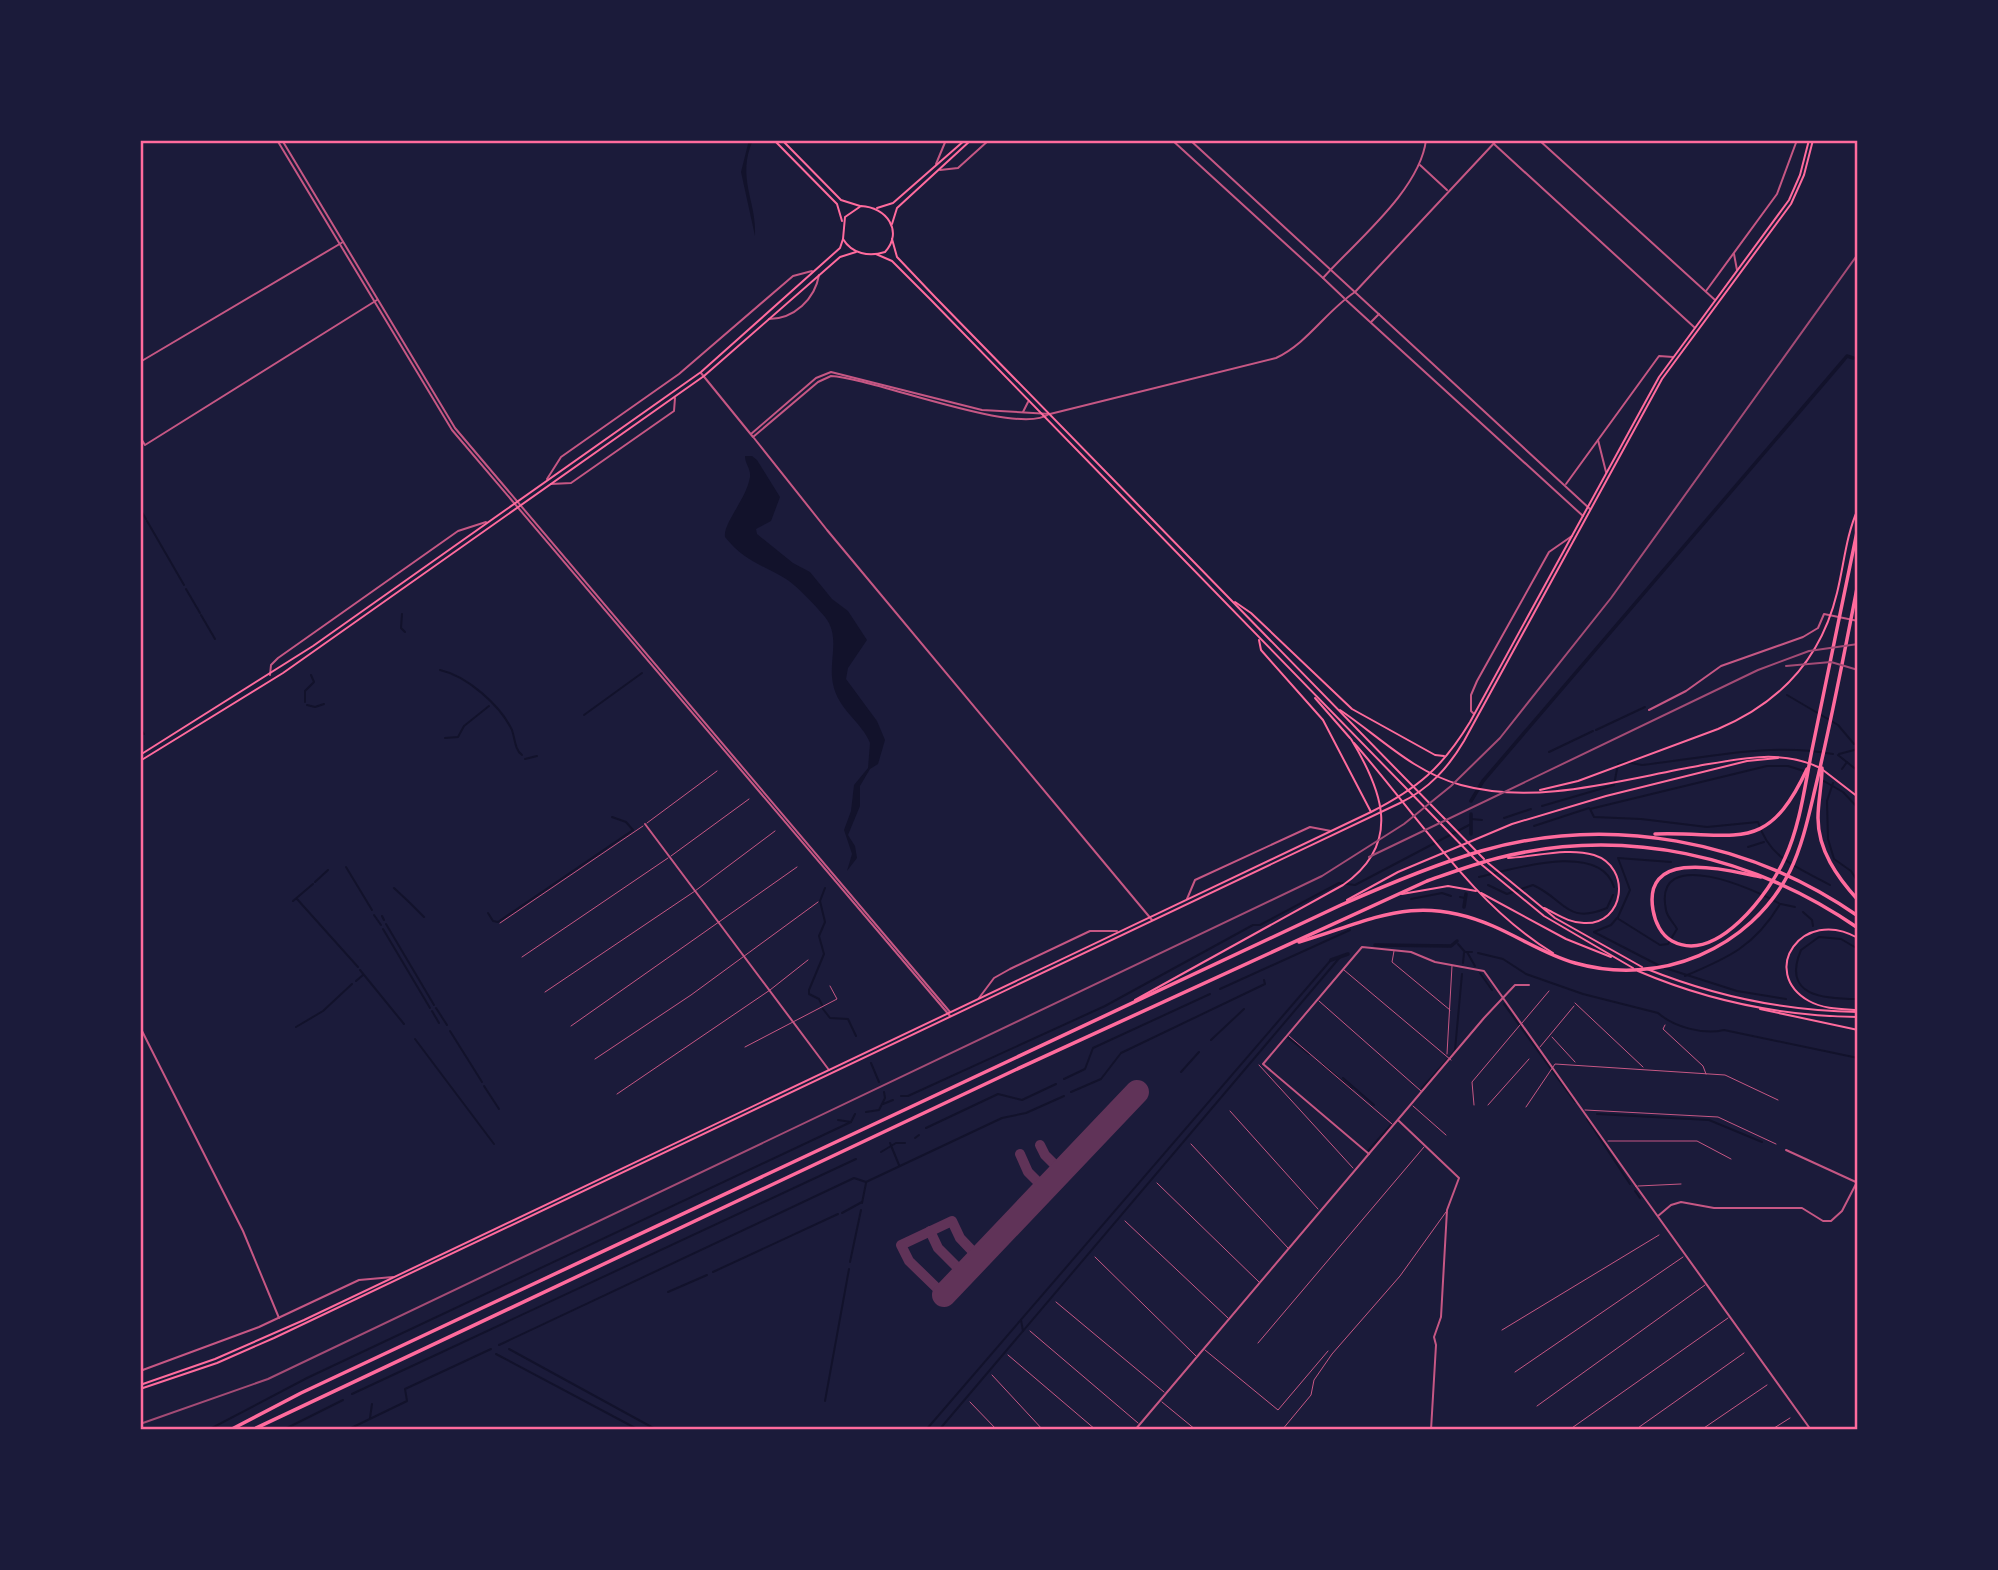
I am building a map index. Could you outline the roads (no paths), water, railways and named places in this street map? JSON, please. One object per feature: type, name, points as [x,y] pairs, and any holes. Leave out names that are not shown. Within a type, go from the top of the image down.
[{"type":"highway","points":[[1770,878],[1699,866],[1675,869],[1663,877],[1653,895],[1653,911],[1662,932],[1679,943],[1705,943],[1726,932],[1767,893],[1792,842],[1858,527]]},
{"type":"highway","points":[[1284,947],[1377,915],[1420,910],[1451,913],[1495,926],[1563,959],[1599,969],[1647,971],[1673,966],[1704,955],[1736,935],[1770,902],[1790,871],[1802,839],[1828,735],[1858,583]]},
{"type":"highway","points":[[1821,762],[1818,825],[1824,849],[1838,876],[1858,900]]},
{"type":"highway","points":[[230,1430],[301,1393],[1341,905],[1482,851],[1544,838],[1645,835],[1732,837],[1751,833],[1772,822],[1786,808],[1809,764]]},
{"type":"highway","points":[[1645,835],[1697,845],[1790,876],[1858,916]]},
{"type":"highway","points":[[252,1430],[1427,881],[1497,858],[1562,847],[1646,846],[1697,854],[1770,878],[1858,928]]},
{"type":"main road","points":[[140,755],[270,675],[701,372],[840,248],[844,239],[843,222],[837,204],[774,140]]},
{"type":"main road","points":[[782,140],[841,200],[876,208],[893,203],[965,140]]},
{"type":"main road","points":[[971,140],[897,208],[892,225],[892,239],[897,257],[1475,851],[1532,900],[1594,942],[1669,978],[1717,993],[1780,1006],[1858,1011]]},
{"type":"main road","points":[[1717,302],[1792,195],[1811,140]]},
{"type":"main road","points":[[1590,508],[1606,474],[1673,357],[1791,204],[1804,175],[1811,140]]},
{"type":"main road","points":[[843,222],[851,210],[861,206]]},
{"type":"main road","points":[[876,208],[887,216],[892,225]]},
{"type":"main road","points":[[844,239],[856,252]]},
{"type":"main road","points":[[876,254],[887,250],[892,239]]},
{"type":"main road","points":[[140,761],[282,673],[704,376],[840,257],[856,252],[876,254],[892,261],[1452,837],[1528,904],[1621,962]]},
{"type":"main road","points":[[140,1387],[217,1363],[274,1338],[1152,920],[1371,814],[1414,789],[1447,757],[1476,715],[1662,379],[1696,328]]},
{"type":"main road","points":[[1528,792],[1578,781],[1718,729],[1740,720],[1778,694],[1806,665],[1826,629],[1858,509]]},
{"type":"main road","points":[[140,1387],[244,1348],[1150,915],[1331,831],[1408,800],[1432,782],[1456,754],[1585,517]]},
{"type":"main road","points":[[1234,602],[1241,604],[1362,717],[1435,755],[1447,757]]},
{"type":"main road","points":[[1858,635],[1858,694]]},
{"type":"main road","points":[[1258,639],[1266,656],[1323,720],[1371,814]]},
{"type":"main road","points":[[1313,694],[1319,705],[1351,739],[1495,911],[1527,937],[1563,959]]},
{"type":"main road","points":[[1337,708],[1390,748],[1433,775],[1489,791],[1528,792],[1746,757],[1783,758],[1826,772],[1858,797]]},
{"type":"main road","points":[[1120,1010],[1151,989],[1343,885],[1359,872],[1371,856],[1380,832],[1381,801],[1371,772],[1351,739]]},
{"type":"main road","points":[[1341,905],[1361,891],[1450,849],[1541,815],[1747,761],[1783,758]]},
{"type":"main road","points":[[1497,858],[1587,854],[1609,863],[1615,871],[1619,897],[1612,912],[1598,922],[1577,923],[1540,906]]},
{"type":"main road","points":[[1400,895],[1448,886],[1470,889],[1491,897],[1566,939],[1689,991],[1858,1030]]},
{"type":"main road","points":[[1858,938],[1834,929],[1813,930],[1795,943],[1787,967],[1793,987],[1806,999],[1818,1005],[1858,1011]]},
{"type":"main road","points":[[1755,1007],[1858,1017]]},
{"type":"street","points":[[277,140],[341,243]]},
{"type":"street","points":[[282,140],[452,430],[950,1016]]},
{"type":"street","points":[[936,166],[946,140]]},
{"type":"street","points":[[940,170],[958,168],[989,140]]},
{"type":"street","points":[[1172,140],[1585,517]]},
{"type":"street","points":[[1190,140],[1590,508]]},
{"type":"street","points":[[1323,278],[1402,191],[1420,165],[1426,140]]},
{"type":"street","points":[[751,434],[816,378],[831,372],[978,409],[1050,414],[1276,358],[1301,342],[1355,292],[1497,140]]},
{"type":"street","points":[[1539,140],[1717,302]]},
{"type":"street","points":[[1705,292],[1777,194],[1797,140]]},
{"type":"street","points":[[1494,144],[1696,328]]},
{"type":"street","points":[[1420,165],[1448,191]]},
{"type":"street","points":[[140,362],[341,243]]},
{"type":"street","points":[[1734,253],[1737,271]]},
{"type":"street","points":[[547,480],[561,457],[678,374],[793,276],[814,271]]},
{"type":"street","points":[[768,319],[785,319],[797,310],[814,295],[819,275]]},
{"type":"street","points":[[140,437],[145,445],[375,301]]},
{"type":"street","points":[[1371,323],[1374,316],[1380,314]]},
{"type":"street","points":[[1565,484],[1659,356],[1673,357]]},
{"type":"street","points":[[701,372],[827,530],[1152,920]]},
{"type":"street","points":[[754,437],[818,382],[831,376],[981,414],[1045,418],[1050,414]]},
{"type":"street","points":[[550,484],[571,484],[674,411],[675,396]]},
{"type":"street","points":[[1020,413],[1026,409],[1028,401]]},
{"type":"street","points":[[1598,439],[1606,474]]},
{"type":"street","points":[[518,507],[950,1012],[950,1016]]},
{"type":"street","points":[[270,675],[271,665],[278,659],[458,531],[487,522]]},
{"type":"street","points":[[1476,715],[1470,708],[1472,691],[1549,552],[1573,536]]},
{"type":"street","points":[[1649,710],[1686,691],[1721,666],[1803,637],[1818,628],[1824,614],[1858,621]]},
{"type":"street","points":[[645,824],[829,1070]]},
{"type":"street","points":[[1187,898],[1195,880],[1310,827],[1331,831]]},
{"type":"street","points":[[979,998],[994,978],[1035,957],[1090,931],[1117,931]]},
{"type":"street","points":[[1369,1154],[1264,1061],[1362,947],[1395,950],[1484,971],[1811,1430]]},
{"type":"street","points":[[1135,1430],[1503,997],[1511,988],[1520,984],[1529,985]]},
{"type":"street","points":[[140,1027],[243,1231],[279,1318]]},
{"type":"street","points":[[1398,1120],[1444,1160],[1459,1178],[1447,1210],[1441,1317],[1434,1337],[1436,1345],[1431,1430]]},
{"type":"street","points":[[1658,1217],[1671,1205],[1681,1202],[1714,1208],[1802,1208],[1823,1221],[1831,1221],[1842,1210],[1857,1182],[1786,1150]]},
{"type":"street","points":[[140,1371],[279,1318],[359,1280],[394,1277]]},
{"type":"lane","points":[[500,923],[645,824],[717,771]]},
{"type":"lane","points":[[522,957],[670,857],[749,799]]},
{"type":"lane","points":[[545,992],[695,891],[775,831]]},
{"type":"lane","points":[[571,1026],[797,867]]},
{"type":"lane","points":[[595,1059],[745,956],[818,902]]},
{"type":"lane","points":[[1395,950],[1392,962],[1452,1011]]},
{"type":"lane","points":[[617,1094],[770,990],[808,960]]},
{"type":"lane","points":[[1446,1056],[1449,1051],[1452,1011],[1452,965]]},
{"type":"lane","points":[[1343,970],[1451,1060]]},
{"type":"lane","points":[[745,1047],[836,999],[830,986]]},
{"type":"lane","points":[[1474,1105],[1472,1082],[1549,991]]},
{"type":"lane","points":[[1317,999],[1422,1092]]},
{"type":"lane","points":[[1574,999],[1643,1069]]},
{"type":"lane","points":[[1540,1047],[1575,1003]]},
{"type":"lane","points":[[1665,1025],[1663,1029],[1703,1066],[1706,1074]]},
{"type":"lane","points":[[1287,1034],[1393,1126]]},
{"type":"lane","points":[[1550,1036],[1574,1059],[1575,1064]]},
{"type":"lane","points":[[1489,1105],[1529,1059]]},
{"type":"lane","points":[[1526,1107],[1553,1065],[1575,1064],[1732,1078],[1778,1100]]},
{"type":"lane","points":[[1259,1065],[1355,1170]]},
{"type":"lane","points":[[1411,1105],[1446,1135]]},
{"type":"lane","points":[[1230,1111],[1320,1211]]},
{"type":"lane","points":[[1585,1111],[1718,1117],[1776,1144]]},
{"type":"lane","points":[[1605,1141],[1697,1141],[1731,1159]]},
{"type":"lane","points":[[1191,1144],[1288,1248]]},
{"type":"lane","points":[[1258,1343],[1425,1146]]},
{"type":"lane","points":[[1157,1183],[1259,1282]]},
{"type":"lane","points":[[1636,1186],[1681,1184]]},
{"type":"lane","points":[[1282,1430],[1311,1395],[1314,1380],[1332,1354],[1407,1267],[1447,1210]]},
{"type":"lane","points":[[1125,1221],[1228,1318]]},
{"type":"lane","points":[[1503,1330],[1659,1235]]},
{"type":"lane","points":[[1515,1372],[1686,1255]]},
{"type":"lane","points":[[1095,1257],[1196,1356]]},
{"type":"lane","points":[[1537,1406],[1707,1284]]},
{"type":"lane","points":[[1056,1302],[1165,1393]]},
{"type":"lane","points":[[1569,1430],[1730,1317]]},
{"type":"lane","points":[[1030,1331],[1140,1425]]},
{"type":"lane","points":[[1203,1348],[1278,1410],[1328,1351]]},
{"type":"lane","points":[[1635,1430],[1744,1353]]},
{"type":"lane","points":[[1009,1355],[1096,1430]]},
{"type":"lane","points":[[992,1375],[1042,1429]]},
{"type":"lane","points":[[1702,1430],[1767,1385]]},
{"type":"lane","points":[[1160,1400],[1196,1430]]},
{"type":"lane","points":[[970,1402],[996,1430]]},
{"type":"lane","points":[[1772,1430],[1790,1418]]},
{"type":"waterway","points":[[1471,801],[1483,781],[1847,356],[1853,358]]},
{"type":"waterway","points":[[140,509],[146,519]]},
{"type":"waterway","points":[[147,521],[184,585]]},
{"type":"waterway","points":[[186,589],[200,613]]},
{"type":"waterway","points":[[402,614],[401,628],[405,632]]},
{"type":"waterway","points":[[201,615],[215,639]]},
{"type":"waterway","points":[[440,670],[461,678],[491,702],[507,720],[522,755]]},
{"type":"waterway","points":[[584,715],[642,673]]},
{"type":"waterway","points":[[305,702],[305,691],[314,682],[311,675]]},
{"type":"waterway","points":[[1787,695],[1838,725],[1854,744]]},
{"type":"waterway","points":[[307,705],[315,707],[324,704]]},
{"type":"waterway","points":[[445,738],[458,737],[464,726],[489,706]]},
{"type":"waterway","points":[[1596,730],[1645,707]]},
{"type":"waterway","points":[[140,728],[144,734]]},
{"type":"waterway","points":[[1549,752],[1593,731]]},
{"type":"waterway","points":[[1839,754],[1858,749]]},
{"type":"waterway","points":[[1542,806],[1614,785],[1618,764],[1626,762],[1642,765],[1761,750],[1833,754]]},
{"type":"waterway","points":[[1838,755],[1858,771]]},
{"type":"waterway","points":[[525,759],[537,756]]},
{"type":"waterway","points":[[1842,769],[1847,762]]},
{"type":"waterway","points":[[1804,771],[1788,766],[1767,766],[1590,809],[1594,817],[1641,819],[1707,827],[1758,822],[1763,835],[1778,854],[1830,885]]},
{"type":"waterway","points":[[1822,780],[1843,792],[1858,808]]},
{"type":"waterway","points":[[1833,783],[1827,801],[1828,839],[1834,859],[1851,871],[1858,882]]},
{"type":"waterway","points":[[1534,826],[1589,808]]},
{"type":"waterway","points":[[1504,818],[1531,809]]},
{"type":"waterway","points":[[1471,814],[1471,834]]},
{"type":"waterway","points":[[488,913],[493,921],[498,922],[633,830],[626,822],[612,817]]},
{"type":"waterway","points":[[1471,819],[1482,820]]},
{"type":"waterway","points":[[901,1096],[908,1096],[1105,1006],[1253,925],[1260,925],[1339,883],[1355,885],[1471,824]]},
{"type":"waterway","points":[[1748,847],[1764,842]]},
{"type":"waterway","points":[[1618,917],[1630,890],[1618,858],[1671,862]]},
{"type":"waterway","points":[[1479,877],[1533,865],[1574,862],[1592,865],[1606,873],[1614,887]]},
{"type":"waterway","points":[[346,867],[372,910]]},
{"type":"waterway","points":[[315,882],[328,870]]},
{"type":"waterway","points":[[1660,966],[1594,932],[1611,925],[1617,918],[1660,945],[1668,944],[1677,929],[1666,910],[1666,890],[1675,879],[1690,875],[1730,882],[1780,904],[1761,930],[1739,949],[1685,976]]},
{"type":"waterway","points":[[293,901],[313,884]]},
{"type":"waterway","points":[[1488,885],[1507,894],[1533,885],[1567,909],[1583,914],[1607,908],[1613,895]]},
{"type":"waterway","points":[[394,888],[409,902]]},
{"type":"waterway","points":[[822,1005],[819,999],[809,994],[809,990],[824,954],[819,936],[825,922],[820,901],[825,888]]},
{"type":"waterway","points":[[1411,899],[1442,893],[1451,896]]},
{"type":"waterway","points":[[1464,907],[1466,894]]},
{"type":"waterway","points":[[1460,897],[1465,898]]},
{"type":"waterway","points":[[297,899],[358,967]]},
{"type":"waterway","points":[[410,903],[424,917]]},
{"type":"waterway","points":[[1781,904],[1795,907]]},
{"type":"waterway","points":[[1803,912],[1812,920],[1813,926]]},
{"type":"waterway","points":[[374,915],[381,925]]},
{"type":"waterway","points":[[382,916],[384,920]]},
{"type":"waterway","points":[[386,924],[434,1005]]},
{"type":"waterway","points":[[383,929],[430,1008]]},
{"type":"waterway","points":[[1220,989],[1350,930]]},
{"type":"waterway","points":[[1858,949],[1841,939],[1819,937],[1801,950],[1796,966],[1797,977],[1802,986],[1810,992],[1832,998],[1858,999]]},
{"type":"waterway","points":[[1375,945],[1451,946],[1457,941]]},
{"type":"waterway","points":[[1458,944],[1465,952],[1472,952]]},
{"type":"waterway","points":[[1467,952],[1475,966]]},
{"type":"waterway","points":[[1463,963],[1464,953]]},
{"type":"waterway","points":[[1478,953],[1503,959],[1526,974],[1583,994],[1658,1013],[1689,1029],[1724,1030],[1858,1058]]},
{"type":"waterway","points":[[1331,960],[1348,954]]},
{"type":"waterway","points":[[939,1430],[1341,956]]},
{"type":"waterway","points":[[926,1430],[1331,960]]},
{"type":"waterway","points":[[1665,968],[1737,991],[1786,999]]},
{"type":"waterway","points":[[360,970],[404,1024]]},
{"type":"waterway","points":[[1480,973],[1492,990]]},
{"type":"waterway","points":[[1450,1057],[1455,1050],[1462,974]]},
{"type":"waterway","points":[[356,981],[363,975]]},
{"type":"waterway","points":[[1071,1092],[1101,1079],[1121,1053],[1265,984],[1264,980]]},
{"type":"waterway","points":[[296,1027],[323,1011],[352,984]]},
{"type":"waterway","points":[[1064,1079],[1085,1069],[1093,1048],[1210,994]]},
{"type":"waterway","points":[[1504,1004],[1575,1102]]},
{"type":"waterway","points":[[436,1008],[447,1025]]},
{"type":"waterway","points":[[823,1009],[830,1018],[848,1019],[856,1036]]},
{"type":"waterway","points":[[1211,1040],[1244,1009]]},
{"type":"waterway","points":[[432,1011],[439,1023]]},
{"type":"waterway","points":[[450,1031],[482,1082]]},
{"type":"waterway","points":[[1286,1036],[1309,1054]]},
{"type":"waterway","points":[[415,1039],[494,1144]]},
{"type":"waterway","points":[[1181,1072],[1199,1052]]},
{"type":"waterway","points":[[1422,1088],[1448,1059]]},
{"type":"waterway","points":[[871,1063],[879,1082]]},
{"type":"waterway","points":[[1322,1064],[1352,1089]]},
{"type":"waterway","points":[[1343,1078],[1374,1105]]},
{"type":"waterway","points":[[926,1128],[998,1094],[1022,1100],[1056,1084]]},
{"type":"waterway","points":[[484,1086],[499,1109]]},
{"type":"waterway","points":[[866,1112],[879,1110],[885,1098],[884,1092]]},
{"type":"waterway","points":[[499,1345],[854,1178],[866,1182],[1002,1118],[1026,1113],[1064,1096]]},
{"type":"waterway","points":[[883,1104],[893,1100]]},
{"type":"waterway","points":[[208,1430],[307,1378],[851,1122],[855,1114]]},
{"type":"waterway","points":[[1597,1114],[1709,1120],[1762,1142]]},
{"type":"waterway","points":[[1587,1119],[1630,1184]]},
{"type":"waterway","points":[[838,1120],[851,1122]]},
{"type":"waterway","points":[[1368,1151],[1391,1125]]},
{"type":"waterway","points":[[915,1138],[919,1135]]},
{"type":"waterway","points":[[890,1143],[899,1165]]},
{"type":"waterway","points":[[881,1152],[896,1143],[905,1143]]},
{"type":"waterway","points":[[352,1394],[856,1159]]},
{"type":"waterway","points":[[862,1203],[866,1183]]},
{"type":"waterway","points":[[1635,1191],[1640,1198]]},
{"type":"waterway","points":[[842,1213],[862,1202]]},
{"type":"waterway","points":[[850,1262],[861,1210]]},
{"type":"waterway","points":[[713,1272],[838,1214]]},
{"type":"waterway","points":[[825,1401],[849,1269]]},
{"type":"waterway","points":[[668,1292],[707,1275]]},
{"type":"waterway","points":[[1021,1320],[1023,1331]]},
{"type":"waterway","points":[[347,1430],[407,1401],[405,1389],[491,1349]]},
{"type":"waterway","points":[[509,1349],[657,1430]]},
{"type":"waterway","points":[[496,1354],[639,1430]]},
{"type":"waterway","points":[[283,1430],[343,1400]]},
{"type":"waterway","points":[[370,1418],[372,1404]]},
{"type":"railway","points":[[140,1424],[268,1379],[1322,876],[1404,824],[1451,786],[1500,738],[1611,598],[1858,254]]},
{"type":"railway","points":[[1369,857],[1758,670],[1809,651],[1858,644]]},
{"type":"railway","points":[[1786,666],[1831,662],[1858,670]]}]
